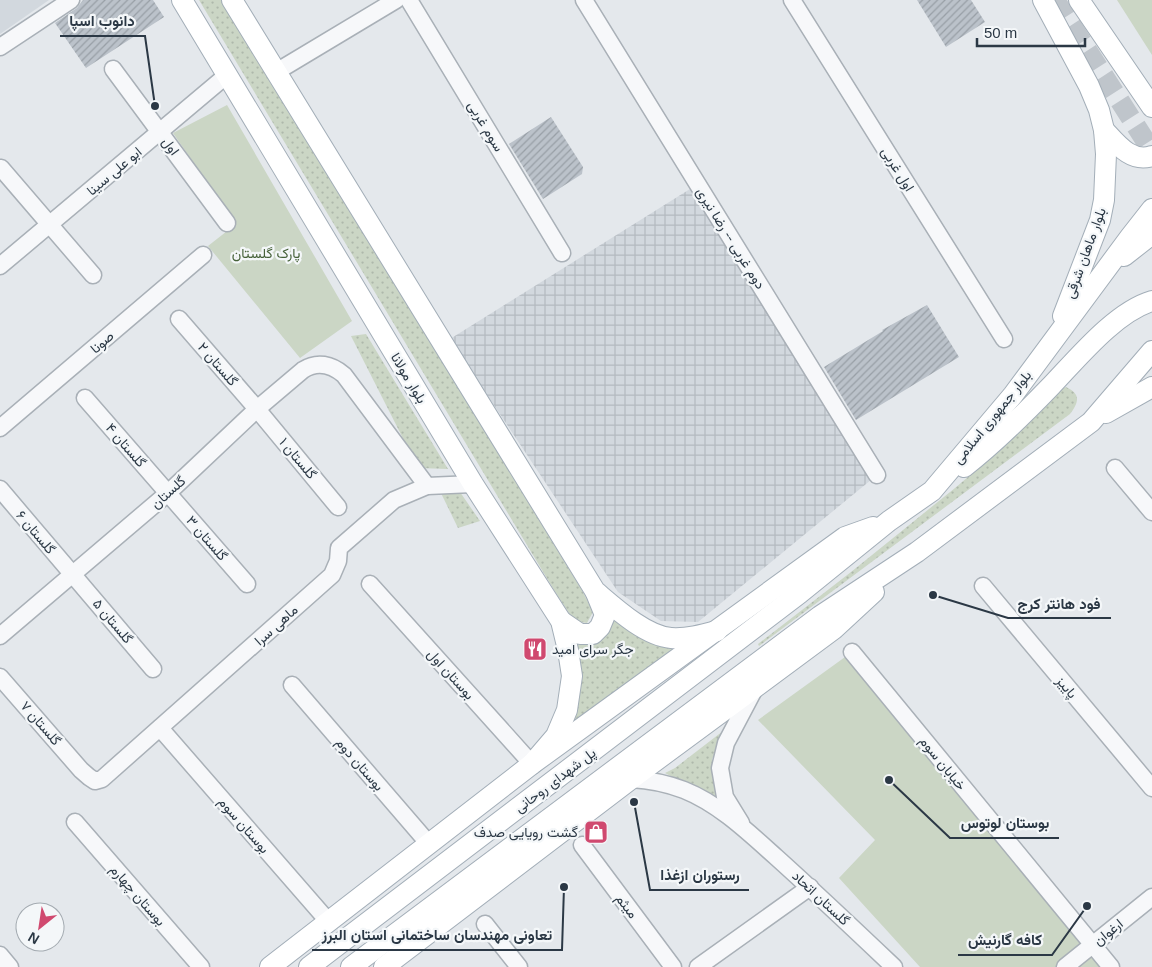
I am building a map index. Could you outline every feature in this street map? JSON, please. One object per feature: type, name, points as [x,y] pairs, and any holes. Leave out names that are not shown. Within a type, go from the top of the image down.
[{"type":"main road","name":"بلوار مولانا","points":[[182,0],[473,484],[561,621],[572,676],[567,710],[556,736],[532,764]]},
{"type":"main road","points":[[232,0],[595,591],[604,615],[600,626],[593,634],[580,634],[561,621]]},
{"type":"main road","name":"بلوار ماهان شرقی","points":[[1043,0],[1089,86],[1099,110],[1104,130],[1106,178],[1100,220],[1054,339]]},
{"type":"main road","points":[[1079,0],[1152,107]]},
{"type":"main road","points":[[1095,0],[1152,87]]},
{"type":"main road","points":[[1104,130],[1120,148],[1133,156],[1146,158],[1152,156]]},
{"type":"main road","name":"بلوار جمهوری اسلامی","points":[[800,593],[889,521],[932,491],[1013,395],[1152,210]]},
{"type":"main road","points":[[1106,270],[1152,234]]},
{"type":"main road","points":[[932,491],[974,460],[1012,426],[1115,322],[1141,304],[1152,300]]},
{"type":"main road","points":[[1091,422],[1152,351]]},
{"type":"main road","points":[[384,967],[834,629],[917,552],[1091,422],[1152,387]]},
{"type":"main road","points":[[270,967],[532,764],[844,537],[889,521]]},
{"type":"main road","name":"پل شهدای روحانی","points":[[351,967],[820,616],[917,552]]},
{"type":"main road","points":[[595,591],[625,617],[656,634],[669,638],[690,637],[717,631]]},
{"type":"main road","name":"پل شهدای روحانی","points":[[309,967],[800,593]]},
{"type":"street","points":[[0,47],[71,0]]},
{"type":"street","points":[[276,72],[396,0]]},
{"type":"street","name":"سوم غربی","points":[[409,0],[562,253]]},
{"type":"street","name":"دوم غربی -- رضا نیری","points":[[584,0],[877,475]]},
{"type":"street","name":"اول غربی","points":[[792,0],[1004,339]]},
{"type":"street","name":"اول","points":[[113,69],[228,223]]},
{"type":"street","name":"ابو علی سینا","points":[[0,266],[227,75]]},
{"type":"street","points":[[1,168],[93,275]]},
{"type":"street","name":"صونا","points":[[0,428],[203,255]]},
{"type":"street","name":"گلستان ۲","points":[[179,319],[257,409]]},
{"type":"street","name":"گلستان","points":[[0,636],[168,493],[257,409],[310,365],[320,364],[344,375],[427,486]]},
{"type":"street","name":"گلستان ۴","points":[[85,398],[168,493]]},
{"type":"street","name":"گلستان ۱","points":[[257,409],[338,507]]},
{"type":"street","points":[[1115,468],[1152,512]]},
{"type":"street","name":"ماهی سرا","points":[[81,770],[95,781],[102,779],[332,575],[338,561],[339,548],[394,500],[427,486],[473,484]]},
{"type":"street","name":"گلستان ۶","points":[[0,489],[72,574]]},
{"type":"street","name":"گلستان ۳","points":[[168,493],[247,584]]},
{"type":"street","name":"گلستان ۵","points":[[72,574],[153,669]]},
{"type":"street","name":"بوستان اول","points":[[370,584],[532,764]]},
{"type":"street","name":"پاییز","points":[[983,586],[1152,788]]},
{"type":"street","name":"خیابان سوم","points":[[852,652],[1111,967]]},
{"type":"street","name":"گلستان ۷","points":[[0,677],[81,770]]},
{"type":"street","name":"بوستان دوم","points":[[292,685],[429,844]]},
{"type":"street","points":[[746,831],[726,797],[720,768],[726,743],[754,688]]},
{"type":"street","name":"بوستان سوم","points":[[160,728],[328,921]]},
{"type":"street","name":"گلستان اتحاد","points":[[632,779],[657,781],[684,790],[716,807],[810,887],[894,967]]},
{"type":"street","name":"بوستان چهارم","points":[[75,822],[201,967]]},
{"type":"street","name":"میثم","points":[[582,845],[673,967]]},
{"type":"street","points":[[698,967],[810,887]]},
{"type":"street","name":"ارغوان","points":[[1065,967],[1152,897]]},
{"type":"street","points":[[485,924],[519,967]]},
{"type":"street","points":[[0,955],[10,967]]},
{"type":"shaded area","points":[[0,0],[49,0],[0,34]]},
{"type":"shaded area","points":[[698,184],[877,475],[698,622],[661,621],[618,592],[450,339]]},
{"type":"green space","points":[[199,0],[223,0],[583,592],[593,612],[587,623],[574,621],[554,590]]},
{"type":"green space","points":[[1117,0],[1152,0],[1152,55]]},
{"type":"green space","name":"پارک گلستان","points":[[227,105],[352,321],[300,358],[208,246],[236,224],[173,133]]},
{"type":"green space","points":[[366,334],[448,469],[418,468],[351,336]]},
{"type":"green space","points":[[1066,387],[1074,392],[1077,399],[1070,414],[759,646],[758,644],[955,488],[1001,449],[1057,391]]},
{"type":"green space","points":[[439,489],[460,492],[480,521],[458,528]]},
{"type":"green space","points":[[615,619],[683,649],[569,731],[576,641],[596,641],[600,639]]},
{"type":"green space","points":[[852,652],[1119,967],[920,967],[839,878],[875,840],[758,720]]},
{"type":"green space","points":[[723,731],[725,733],[712,759],[712,776],[719,799],[716,800],[665,773],[675,768]]},
{"type":"building","points":[[83,0],[153,0],[164,17],[86,68],[55,23],[77,8]]},
{"type":"building","points":[[917,0],[971,0],[985,22],[946,47]]},
{"type":"building","points":[[551,117],[583,167],[582,174],[543,199],[509,144]]},
{"type":"building","points":[[927,305],[959,357],[856,420],[824,367],[882,330]]},
{"type":"tunnel","points":[[1055,0],[1152,151]]},
{"type":"place","name":"دانوب اسپا","points":[[155,106]]},
{"type":"place","name":"فود هانتر کرج","points":[[933,595]]},
{"type":"place","name":"جگر سرای امید","points":[[535,649]]},
{"type":"place","name":"بوستان لوتوس","points":[[889,780]]},
{"type":"place","name":"رستوران ازغذا","points":[[634,802]]},
{"type":"place","name":"گشت رویایی صدف","points":[[596,832]]},
{"type":"place","name":"تعاونی مهندسان ساختمانی استان البرز","points":[[564,887]]},
{"type":"place","name":"کافه گارنیش","points":[[1087,906]]}]
